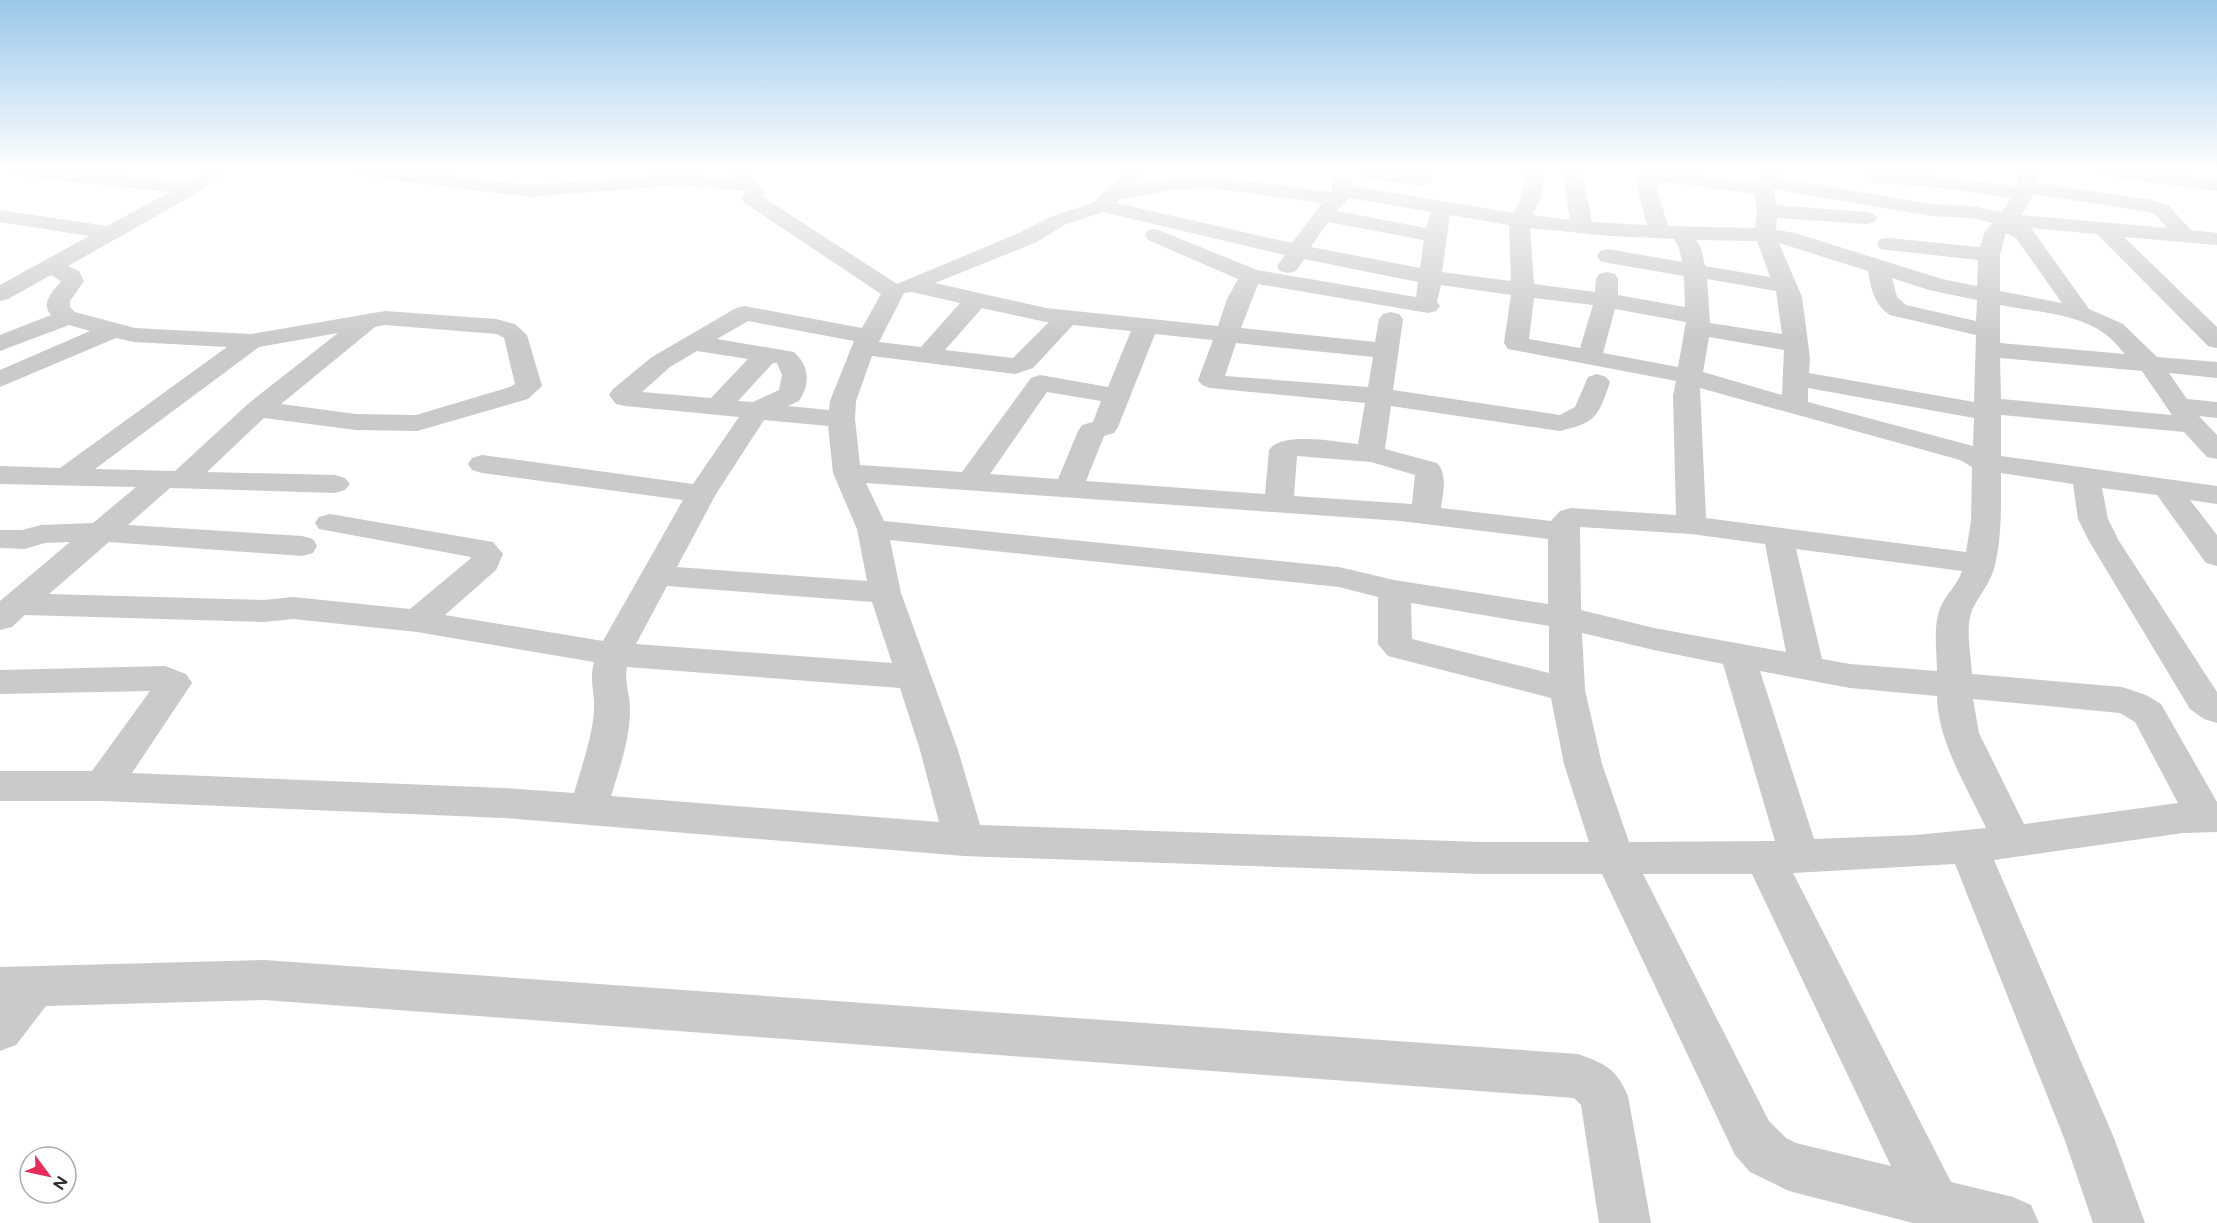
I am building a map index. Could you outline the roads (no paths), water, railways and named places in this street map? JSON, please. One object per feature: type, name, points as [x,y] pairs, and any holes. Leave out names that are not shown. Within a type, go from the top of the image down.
[{"type":"street","points":[[72,227],[111,233]]},
{"type":"street","points":[[0,294],[122,227]]},
{"type":"street","points":[[809,227],[901,289],[976,300],[1066,318],[1385,351]]},
{"type":"street","points":[[964,840],[939,750],[885,593],[873,529],[847,473],[841,419],[843,401],[866,342],[901,289],[1029,237],[1046,227]]},
{"type":"street","points":[[1137,227],[1251,276],[1428,306]]},
{"type":"street","points":[[1193,227],[1243,240],[1429,277],[1606,300],[1796,344]]},
{"type":"street","points":[[1243,240],[1281,227]]},
{"type":"street","points":[[1278,282],[1313,227]]},
{"type":"street","points":[[1388,227],[1435,236]]},
{"type":"street","points":[[1298,307],[1390,319],[1429,321],[1429,277],[1437,227]]},
{"type":"street","points":[[1519,227],[1523,290],[1516,342],[1688,376],[1970,454],[1987,463],[2217,495]]},
{"type":"street","points":[[1583,227],[1670,232],[1729,227]]},
{"type":"street","points":[[1667,227],[1670,232],[1690,248],[1695,272],[1698,322],[1686,396],[1691,525]]},
{"type":"street","points":[[1767,227],[1790,297],[1796,344],[1794,407]]},
{"type":"street","points":[[1773,227],[1809,244],[1937,285],[2081,314],[2114,329],[2150,364],[2186,416],[2217,451]]},
{"type":"street","points":[[1965,227],[2024,233],[2081,314]]},
{"type":"street","points":[[1992,227],[1999,232]]},
{"type":"street","points":[[2002,227],[1999,232],[1989,295],[1986,521],[1980,564],[1974,584],[1958,605],[1953,620],[1954,685],[1955,709],[1961,733],[2012,842]]},
{"type":"street","points":[[2177,227],[2185,236]]},
{"type":"street","points":[[1590,356],[1606,300],[1608,256],[1606,230]]},
{"type":"street","points":[[2105,230],[2217,341]]},
{"type":"street","points":[[1888,244],[1999,232],[2105,230],[2217,239]]},
{"type":"street","points":[[1608,256],[1786,286]]},
{"type":"street","points":[[1880,267],[1885,300],[1891,306],[1989,339],[2150,364],[2217,370]]},
{"type":"street","points":[[0,271],[42,271],[71,276],[73,281],[58,301],[58,309],[67,317],[134,334],[252,341],[368,321],[400,318],[496,326],[515,335],[529,386],[519,393],[417,423],[356,422],[258,409]]},
{"type":"street","points":[[1251,276],[1251,301],[1228,334],[1211,380],[1219,384],[1380,396],[1560,423],[1587,411],[1598,382]]},
{"type":"street","points":[[928,354],[976,300]]},
{"type":"street","points":[[841,419],[625,398],[622,395],[653,368],[744,313],[928,354],[1019,365],[1024,363],[1066,318]]},
{"type":"street","points":[[0,344],[67,317]]},
{"type":"street","points":[[1373,454],[1371,451],[1390,319]]},
{"type":"street","points":[[5,615],[101,532],[173,479],[368,321]]},
{"type":"street","points":[[1068,489],[1092,431],[1104,427],[1146,325]]},
{"type":"street","points":[[0,379],[115,329]]},
{"type":"street","points":[[66,477],[252,341]]},
{"type":"street","points":[[588,810],[610,736],[612,706],[607,678],[613,654],[701,494],[756,411],[790,395],[794,387],[795,378],[791,363],[785,357],[766,356],[692,343]]},
{"type":"street","points":[[718,407],[766,356]]},
{"type":"street","points":[[1796,378],[1988,409],[2186,416],[2217,410]]},
{"type":"street","points":[[971,482],[1040,383],[1118,396]]},
{"type":"street","points":[[1279,504],[1282,450],[1286,448],[1373,454],[1420,466],[1430,472],[1426,514]]},
{"type":"street","points":[[482,464],[701,494]]},
{"type":"street","points":[[847,473],[1426,514],[1563,532]]},
{"type":"street","points":[[0,475],[335,484]]},
{"type":"street","points":[[2086,477],[2093,519],[2104,541],[2203,700],[2217,710]]},
{"type":"street","points":[[2166,488],[2217,556]]},
{"type":"street","points":[[1980,564],[1691,525],[1571,517],[1566,521],[1563,532],[1568,690],[1583,764],[1614,857],[1752,1138],[1768,1155],[1788,1166],[2013,1223]]},
{"type":"street","points":[[330,523],[482,549],[487,554],[485,563],[417,621]]},
{"type":"street","points":[[0,786],[103,786],[504,803],[964,840],[1481,858],[1782,856],[1916,851],[2012,842],[2183,818],[2211,817],[2148,713],[2122,700],[1850,676],[1643,637],[1567,618],[1394,590],[1328,576],[873,529]]},
{"type":"street","points":[[0,539],[26,540],[41,534],[101,532],[302,546]]},
{"type":"street","points":[[1778,535],[1808,669]]},
{"type":"street","points":[[656,575],[885,593]]},
{"type":"street","points":[[1394,590],[1395,644],[1400,648],[1568,690]]},
{"type":"street","points":[[5,615],[278,610],[417,621],[613,654],[912,676]]},
{"type":"street","points":[[1738,655],[1782,856],[1935,1203]]},
{"type":"street","points":[[0,682],[165,678],[174,684],[103,786]]},
{"type":"street","points":[[1968,846],[2089,1138],[2119,1223]]},
{"type":"street","points":[[0,1030],[17,987],[264,980],[1578,1076],[1593,1083],[1604,1096],[1625,1223]]}]
